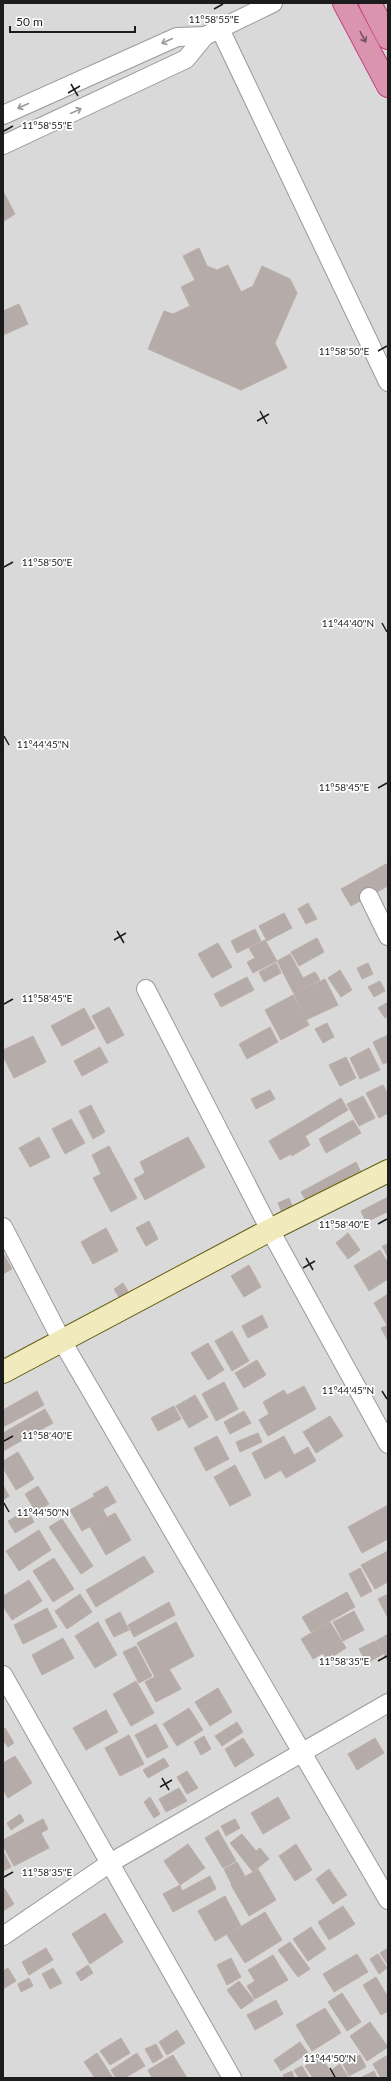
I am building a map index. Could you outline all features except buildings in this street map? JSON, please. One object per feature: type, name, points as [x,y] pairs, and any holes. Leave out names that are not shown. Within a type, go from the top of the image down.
[{"type":"highway","points":[[344,3],[388,86]]},
{"type":"highway","points":[[370,3],[388,38]]},
{"type":"street","points":[[3,145],[186,59],[212,33],[273,3]]},
{"type":"street","points":[[3,115],[177,37],[212,33]]},
{"type":"street","points":[[212,33],[388,382]]},
{"type":"street","points":[[369,897],[388,936]]},
{"type":"street","points":[[146,989],[270,1230],[388,1444]]},
{"type":"street","points":[[3,1372],[270,1230],[388,1171]]},
{"type":"street","points":[[3,1227],[62,1341],[300,1752],[388,1900]]},
{"type":"street","points":[[3,1675],[232,2078]]},
{"type":"street","points":[[3,1936],[110,1863],[300,1752],[388,1703]]},
{"type":"shaded area","points":[[3,3],[388,3],[388,2078],[3,2078]]}]
